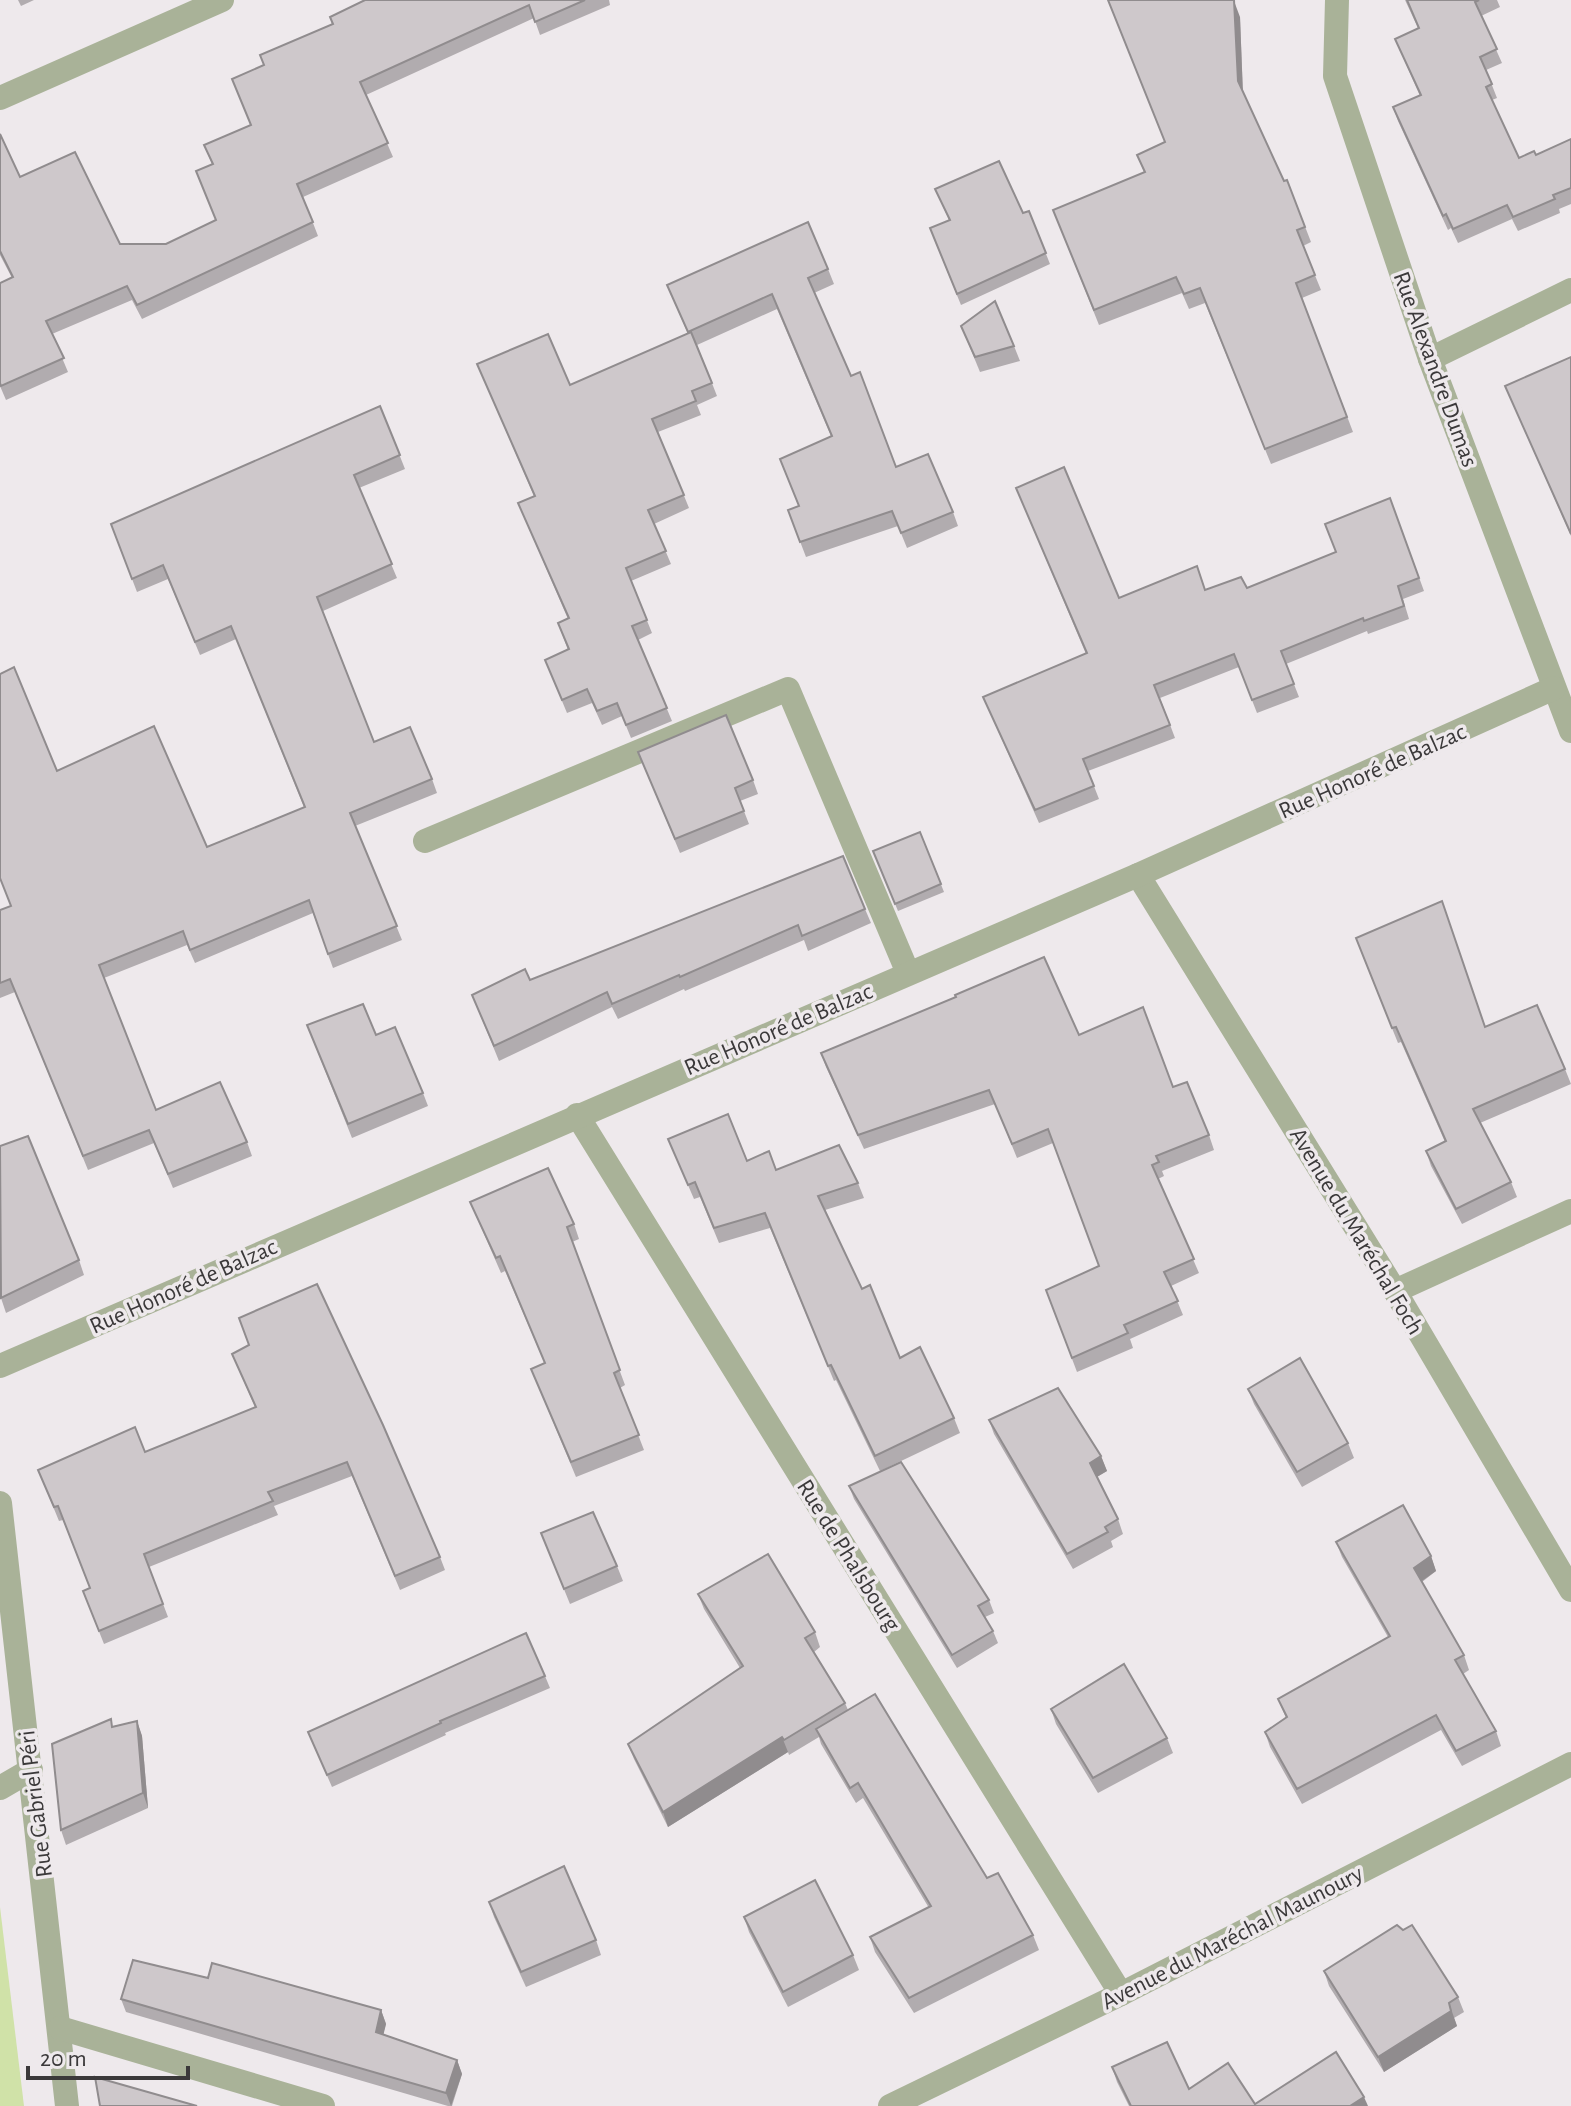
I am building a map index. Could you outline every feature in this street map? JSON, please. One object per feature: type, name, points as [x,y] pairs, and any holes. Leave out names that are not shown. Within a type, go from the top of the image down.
[{"type":"street","points":[[0,98],[222,0]]},
{"type":"street","name":"Rue Alexandre Dumas","points":[[1337,0],[1335,76],[1430,359],[1571,731]]},
{"type":"street","points":[[1430,359],[1571,290]]},
{"type":"street","name":"Rue Honoré de Balzac","points":[[0,1366],[1138,875],[1554,688]]},
{"type":"street","points":[[425,841],[788,689],[908,973]]},
{"type":"street","name":"Avenue du Maréchal Foch","points":[[1138,875],[1395,1291],[1571,1590]]},
{"type":"street","name":"Rue de Phalsbourg","points":[[577,1115],[1121,1994]]},
{"type":"street","points":[[1395,1291],[1571,1211]]},
{"type":"street","name":"Rue Gabriel Péri","points":[[0,1503],[67,2106]]},
{"type":"street","name":"Avenue du Maréchal Maunoury","points":[[890,2106],[1121,1994],[1571,1764]]},
{"type":"street","points":[[0,1788],[31,1770]]},
{"type":"street","points":[[60,2028],[323,2106]]},
{"type":"green space","points":[[0,1907],[24,2106],[0,2106]]},
{"type":"building","points":[[365,0],[585,0],[535,22],[529,5],[360,82],[388,143],[297,184],[313,222],[137,305],[127,286],[46,321],[64,358],[1,386],[0,283],[13,277],[0,251],[0,134],[20,177],[75,152],[120,244],[166,244],[216,220],[196,171],[213,164],[204,145],[251,125],[232,79],[264,65],[260,55],[333,24],[330,17]]},
{"type":"building","points":[[1108,0],[1234,0],[1238,81],[1284,181],[1287,180],[1305,227],[1297,230],[1315,275],[1296,283],[1347,417],[1265,449],[1200,288],[1184,294],[1176,277],[1094,310],[1053,210],[1145,172],[1137,155],[1165,142]]},
{"type":"building","points":[[1407,0],[1479,0],[1475,2],[1497,49],[1480,57],[1492,84],[1486,87],[1519,158],[1534,151],[1536,155],[1571,139],[1571,188],[1553,195],[1555,199],[1513,217],[1507,205],[1453,229],[1446,214],[1443,216],[1393,107],[1421,95],[1395,39],[1419,28]]},
{"type":"building","points":[[999,161],[1023,213],[1029,211],[1046,253],[957,294],[930,228],[950,220],[935,189]]},
{"type":"building","points":[[808,222],[828,269],[808,278],[851,376],[860,372],[896,467],[928,454],[953,512],[901,533],[892,511],[800,542],[788,510],[799,506],[780,459],[832,436],[772,294],[688,332],[667,285]]},
{"type":"building","points":[[995,301],[1014,346],[975,357],[961,326]]},
{"type":"building","points":[[691,332],[712,383],[692,391],[696,401],[652,419],[684,495],[648,510],[666,551],[626,568],[647,620],[632,626],[667,708],[626,725],[617,703],[597,711],[587,689],[562,700],[545,660],[569,649],[558,623],[569,618],[518,503],[535,496],[477,364],[548,334],[570,385]]},
{"type":"building","points":[[1571,357],[1571,534],[1505,386]]},
{"type":"building","points":[[380,406],[400,455],[354,475],[392,564],[317,597],[374,742],[410,727],[432,779],[350,813],[397,926],[328,954],[309,900],[190,950],[183,931],[99,965],[156,1110],[220,1082],[247,1142],[168,1174],[149,1130],[83,1156],[10,979],[0,983],[0,910],[11,906],[0,878],[0,674],[14,667],[57,771],[154,726],[207,847],[305,807],[231,626],[195,642],[163,565],[132,579],[111,524]]},
{"type":"building","points":[[1064,467],[1119,598],[1197,566],[1205,590],[1241,577],[1247,588],[1336,552],[1325,524],[1390,498],[1419,578],[1398,586],[1404,606],[1364,621],[1363,618],[1281,651],[1294,684],[1252,700],[1234,654],[1154,685],[1170,725],[1083,759],[1094,786],[1035,810],[983,697],[1087,653],[1016,488]]},
{"type":"building","points":[[726,715],[753,780],[735,788],[744,811],[675,839],[638,752]]},
{"type":"building","points":[[920,832],[941,884],[895,904],[873,851]]},
{"type":"building","points":[[843,856],[865,909],[802,936],[798,925],[612,1004],[607,992],[494,1046],[472,995],[525,969],[530,980]]},
{"type":"building","points":[[1442,901],[1485,1027],[1537,1005],[1565,1069],[1473,1109],[1511,1182],[1456,1209],[1426,1151],[1446,1141],[1396,1027],[1392,1028],[1356,938]]},
{"type":"building","points":[[1044,957],[1079,1035],[1143,1007],[1173,1087],[1187,1082],[1209,1135],[1156,1156],[1159,1162],[1152,1165],[1194,1259],[1164,1272],[1178,1301],[1124,1325],[1128,1333],[1072,1358],[1046,1290],[1099,1266],[1048,1129],[1012,1144],[989,1090],[858,1135],[821,1053]]},
{"type":"building","points":[[363,1004],[376,1035],[395,1027],[423,1093],[348,1124],[307,1025]]},
{"type":"building","points":[[728,1114],[747,1161],[769,1151],[776,1170],[839,1145],[858,1183],[818,1196],[862,1289],[870,1285],[900,1358],[920,1347],[954,1418],[875,1456],[831,1365],[828,1366],[765,1213],[714,1228],[695,1182],[688,1185],[668,1139]]},
{"type":"building","points":[[28,1136],[79,1260],[1,1298],[0,1146]]},
{"type":"building","points":[[548,1168],[574,1224],[567,1227],[620,1370],[614,1373],[639,1435],[571,1462],[531,1369],[545,1363],[500,1256],[496,1258],[470,1202]]},
{"type":"building","points":[[317,1284],[440,1557],[395,1576],[347,1462],[268,1492],[273,1501],[144,1554],[163,1604],[99,1631],[83,1591],[90,1588],[58,1506],[54,1507],[38,1470],[135,1427],[145,1452],[256,1407],[232,1354],[249,1345],[239,1318]]},
{"type":"building","points":[[1300,1358],[1348,1443],[1297,1472],[1248,1389]]},
{"type":"building","points":[[1058,1388],[1101,1456],[1090,1463],[1118,1519],[1105,1527],[1108,1532],[1067,1554],[989,1420]]},
{"type":"building","points":[[901,1462],[989,1600],[978,1606],[993,1631],[952,1655],[849,1486]]},
{"type":"building","points":[[1403,1505],[1431,1556],[1414,1568],[1464,1655],[1455,1660],[1496,1731],[1456,1751],[1436,1715],[1297,1789],[1265,1732],[1287,1717],[1278,1699],[1390,1636],[1336,1542]]},
{"type":"building","points":[[593,1512],[617,1566],[564,1589],[541,1533]]},
{"type":"building","points":[[768,1554],[815,1632],[805,1638],[845,1703],[784,1740],[782,1737],[663,1812],[628,1744],[743,1666],[698,1594]]},
{"type":"building","points":[[526,1633],[545,1676],[440,1721],[327,1775],[308,1732]]},
{"type":"building","points":[[1124,1664],[1167,1738],[1093,1778],[1051,1709]]},
{"type":"building","points":[[875,1694],[987,1878],[998,1873],[1033,1935],[909,1998],[870,1937],[931,1906],[858,1783],[850,1788],[816,1729]]},
{"type":"building","points":[[111,1719],[112,1727],[137,1721],[143,1793],[61,1830],[52,1744]]},
{"type":"building","points":[[564,1866],[596,1940],[521,1972],[489,1902]]},
{"type":"building","points":[[815,1880],[853,1955],[783,1992],[744,1917]]},
{"type":"building","points":[[1397,1925],[1403,1930],[1412,1925],[1458,1997],[1449,2003],[1451,2011],[1378,2057],[1324,1971]]},
{"type":"building","points":[[133,1960],[208,1978],[212,1963],[381,2010],[376,2032],[457,2060],[446,2093],[121,1999]]},
{"type":"building","points":[[1167,2042],[1189,2089],[1228,2063],[1255,2104],[1336,2052],[1364,2097],[1350,2106],[1131,2106],[1112,2067]]},
{"type":"building","points":[[95,2077],[197,2106],[100,2106]]}]
